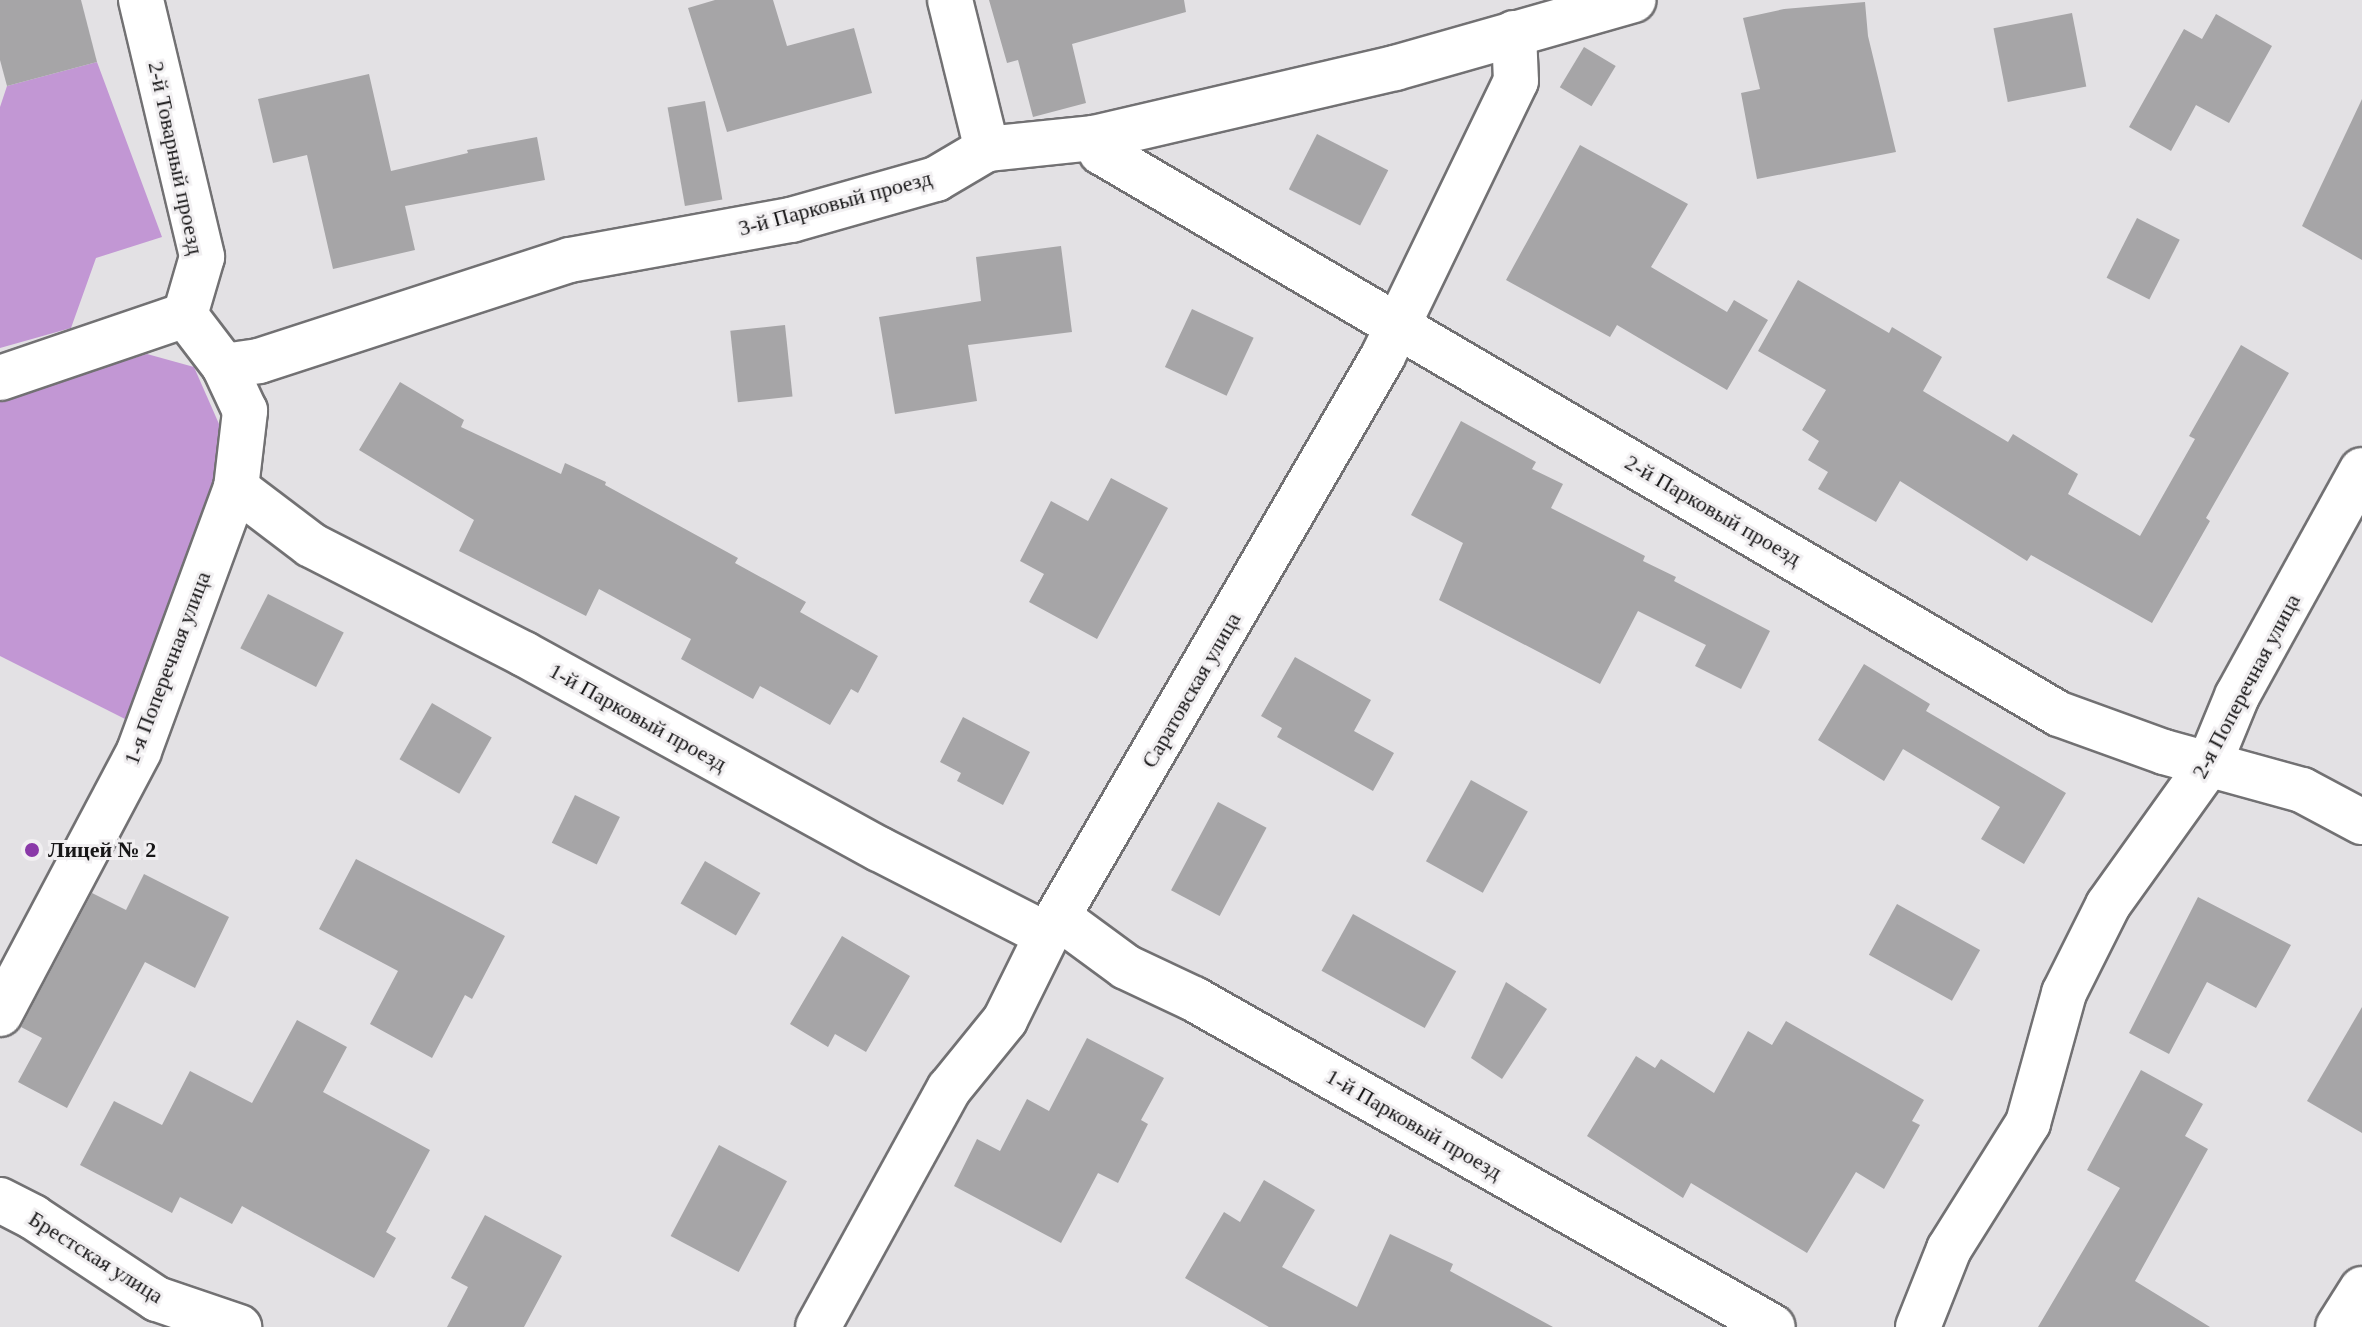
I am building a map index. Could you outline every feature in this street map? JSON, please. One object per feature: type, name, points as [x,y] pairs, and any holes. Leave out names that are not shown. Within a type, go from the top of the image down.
[{"type":"street","name":"2-й Товарный проезд","points":[[141,0],[202,257],[185,315]]},
{"type":"street","points":[[950,0],[987,149]]},
{"type":"street","name":"3-й Парковый проезд","points":[[224,366],[259,361],[570,260],[791,220],[936,179],[987,149],[1094,138],[1395,68],[1633,0]]},
{"type":"street","name":"Саратовская улица","points":[[818,1327],[949,1089],[1005,1020],[1052,926],[1289,522],[1398,326],[1516,81],[1514,33]]},
{"type":"street","name":"2-й Парковый проезд","points":[[1094,138],[1101,152],[2059,714],[2164,752],[2302,790],[2362,822]]},
{"type":"street","name":"1-я Поперечная улица","points":[[0,1014],[139,751],[236,488],[245,411],[224,366],[185,315]]},
{"type":"street","points":[[0,378],[185,315]]},
{"type":"street","name":"2-я Поперечная улица","points":[[1918,1327],[1949,1249],[2028,1123],[2064,993],[2108,905],[2209,764],[2237,696],[2362,470]]},
{"type":"street","name":"1-й Парковый проезд","points":[[236,488],[311,545],[524,654],[879,849],[1052,926],[1126,967],[1194,999],[1773,1327]]},
{"type":"street","name":"Брестская улица","points":[[0,1200],[33,1217],[157,1299],[239,1327]]},
{"type":"street","points":[[2338,1327],[2362,1289]]},
{"type":"shaded area","points":[[97,62],[162,237],[96,258],[71,328],[0,348],[0,107],[7,86]]},
{"type":"shaded area","points":[[147,354],[194,367],[219,424],[222,488],[129,721],[0,656],[0,399]]},
{"type":"building","points":[[0,0],[81,0],[97,62],[7,86],[0,60]]},
{"type":"building","points":[[715,0],[773,0],[787,46],[854,28],[872,93],[727,132],[688,8]]},
{"type":"building","points":[[989,0],[1184,0],[1186,12],[1072,44],[1086,103],[1033,117],[1018,60],[1007,63]]},
{"type":"building","points":[[1865,2],[1868,36],[1896,152],[1757,179],[1741,93],[1760,89],[1743,18],[1784,9]]},
{"type":"building","points":[[2072,13],[2086,87],[2008,102],[1993,28]]},
{"type":"building","points":[[2216,14],[2272,46],[2229,123],[2196,105],[2171,151],[2129,127],[2184,29],[2202,39]]},
{"type":"building","points":[[1584,47],[1616,66],[1592,106],[1560,87]]},
{"type":"building","points":[[369,74],[391,171],[468,153],[467,150],[537,137],[545,180],[405,206],[415,250],[333,269],[307,155],[273,163],[258,99]]},
{"type":"building","points":[[2362,99],[2362,260],[2302,226]]},
{"type":"building","points":[[705,101],[722,199],[685,206],[668,108]]},
{"type":"building","points":[[1317,134],[1388,170],[1360,226],[1289,189]]},
{"type":"building","points":[[1580,145],[1688,204],[1651,267],[1727,312],[1734,300],[1768,320],[1727,390],[1617,325],[1610,337],[1506,280]]},
{"type":"building","points":[[2137,218],[2180,240],[2149,299],[2107,278]]},
{"type":"building","points":[[1061,246],[1072,332],[968,345],[977,401],[895,414],[879,317],[981,301],[976,257]]},
{"type":"building","points":[[1798,280],[1889,333],[1892,327],[1942,357],[1923,391],[2008,442],[2013,434],[2078,474],[2068,494],[2140,536],[2195,439],[2189,436],[2241,345],[2289,373],[2206,518],[2210,521],[2152,623],[2031,555],[2027,561],[1900,481],[1876,522],[1818,489],[1828,472],[1808,460],[1819,441],[1802,430],[1826,390],[1758,351]]},
{"type":"building","points":[[1192,309],[1254,338],[1227,396],[1165,367]]},
{"type":"building","points":[[785,325],[793,397],[738,402],[730,331]]},
{"type":"building","points":[[400,382],[464,420],[461,427],[561,474],[565,463],[606,482],[605,485],[738,558],[735,563],[806,602],[800,612],[878,656],[858,693],[851,689],[830,725],[760,686],[753,699],[681,659],[691,639],[599,589],[586,616],[459,551],[474,520],[359,450]]},
{"type":"building","points":[[1461,421],[1536,462],[1532,469],[1563,484],[1551,508],[1645,556],[1643,561],[1676,577],[1674,581],[1770,631],[1741,689],[1695,666],[1706,645],[1638,611],[1600,684],[1439,600],[1463,543],[1411,515]]},
{"type":"building","points":[[1111,478],[1168,508],[1097,639],[1029,602],[1044,574],[1020,561],[1051,501],[1088,521]]},
{"type":"building","points":[[268,594],[344,633],[316,687],[240,648]]},
{"type":"building","points":[[1295,657],[1371,700],[1354,731],[1394,753],[1373,791],[1277,737],[1282,728],[1261,716]]},
{"type":"building","points":[[1864,664],[1930,704],[1926,711],[2066,793],[2024,864],[1981,839],[2000,807],[1903,749],[1884,781],[1818,740]]},
{"type":"building","points":[[432,703],[492,738],[459,794],[400,759]]},
{"type":"building","points":[[963,717],[1030,752],[1003,805],[957,781],[961,773],[940,762]]},
{"type":"building","points":[[1471,780],[1528,812],[1483,893],[1426,861]]},
{"type":"building","points":[[575,795],[620,817],[597,865],[552,843]]},
{"type":"building","points":[[1218,802],[1267,828],[1220,916],[1171,890]]},
{"type":"building","points":[[356,859],[505,936],[472,999],[465,995],[432,1058],[370,1024],[398,971],[319,929]]},
{"type":"building","points":[[705,861],[760,893],[736,935],[680,903]]},
{"type":"building","points":[[144,874],[229,917],[195,988],[145,962],[67,1108],[18,1082],[42,1038],[21,1027],[92,893],[126,910]]},
{"type":"building","points":[[2198,897],[2291,945],[2256,1008],[2207,982],[2169,1054],[2129,1033]]},
{"type":"building","points":[[1897,904],[1980,950],[1952,1001],[1869,955]]},
{"type":"building","points":[[1353,914],[1456,971],[1425,1028],[1321,971]]},
{"type":"building","points":[[842,936],[910,976],[866,1052],[835,1034],[828,1047],[790,1024]]},
{"type":"building","points":[[1506,982],[1547,1009],[1502,1079],[1471,1058]]},
{"type":"building","points":[[2362,1007],[2362,1133],[2307,1101]]},
{"type":"building","points":[[297,1020],[347,1047],[323,1092],[430,1150],[386,1232],[396,1238],[374,1278],[242,1206],[232,1224],[180,1197],[172,1213],[80,1165],[114,1101],[162,1125],[190,1071],[252,1103]]},
{"type":"building","points":[[1786,1021],[1924,1100],[1912,1121],[1920,1125],[1884,1189],[1856,1172],[1807,1253],[1691,1183],[1683,1198],[1587,1136],[1636,1056],[1655,1068],[1661,1059],[1714,1093],[1748,1031],[1772,1045]]},
{"type":"building","points":[[1087,1038],[1164,1078],[1141,1120],[1148,1124],[1118,1183],[1098,1173],[1061,1243],[954,1186],[977,1139],[1000,1151],[1027,1099],[1049,1111]]},
{"type":"building","points":[[2141,1070],[2203,1104],[2185,1136],[2208,1149],[2135,1281],[2210,1327],[2038,1327],[2120,1188],[2087,1170]]},
{"type":"building","points":[[719,1145],[787,1181],[739,1272],[671,1236]]},
{"type":"building","points":[[1264,1180],[1315,1210],[1282,1267],[1357,1307],[1390,1234],[1453,1264],[1450,1271],[1553,1327],[1269,1327],[1185,1278],[1224,1212],[1240,1222]]},
{"type":"building","points":[[485,1215],[562,1256],[524,1327],[447,1327],[468,1287],[451,1278]]},
{"type":"place","name":"Лицей № 2","points":[[32,850]]}]
